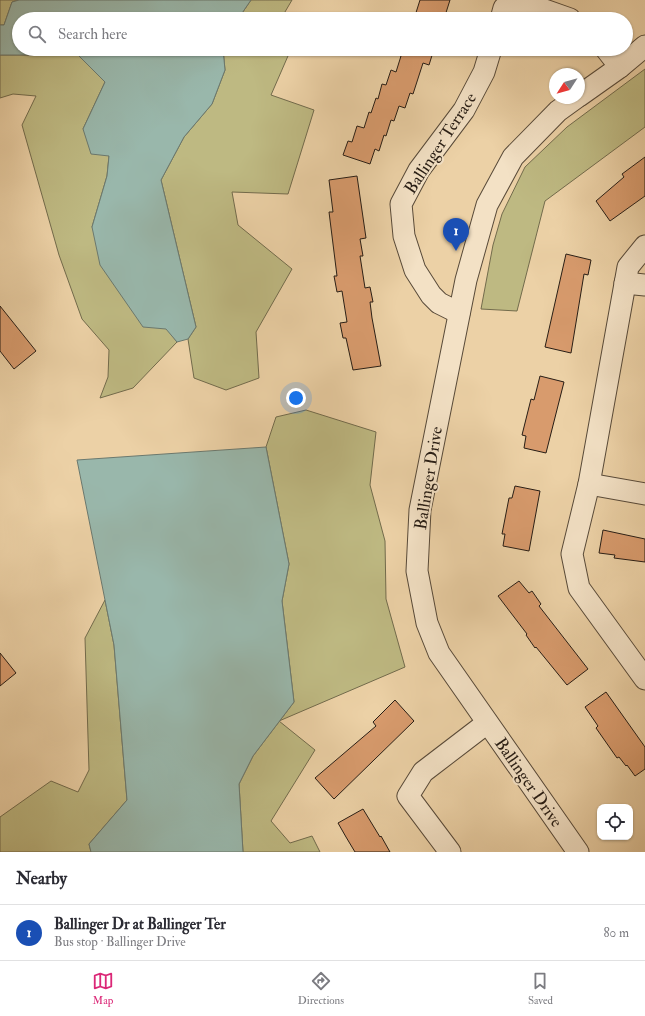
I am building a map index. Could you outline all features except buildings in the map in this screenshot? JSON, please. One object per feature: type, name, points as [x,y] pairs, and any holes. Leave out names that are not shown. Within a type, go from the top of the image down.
[{"type":"street","points":[[503,12],[504,8],[519,1],[550,12]]},
{"type":"street","points":[[585,92],[620,67],[645,46]]},
{"type":"street","name":"Ballinger Terrace","points":[[459,313],[439,303],[431,295],[415,270],[404,236],[401,204],[419,170],[464,110],[484,72],[489,56]]},
{"type":"street","points":[[611,56],[620,67]]},
{"type":"street","name":"Ballinger Drive","points":[[568,104],[558,111],[513,157],[487,205],[466,280],[420,510],[417,571],[427,623],[439,653],[578,852]]},
{"type":"street","points":[[645,246],[628,267],[635,284],[572,554],[579,588],[645,679]]},
{"type":"street","points":[[589,484],[645,494]]},
{"type":"street","points":[[450,852],[408,796],[423,772],[487,723]]},
{"type":"shaded area","points":[[0,0],[19,0],[12,2],[4,25],[0,25]]},
{"type":"shaded area","points":[[19,0],[251,0],[243,12],[12,12],[12,55],[0,55],[0,25],[4,25],[12,2]]},
{"type":"shaded area","points":[[251,0],[292,0],[285,12],[243,12]]},
{"type":"shaded area","points":[[0,55],[79,56],[105,82],[83,129],[109,156],[107,176],[92,227],[177,342],[133,388],[100,398],[108,377],[109,350],[82,319],[59,255],[22,125],[36,96],[13,94],[0,98]]},
{"type":"shaded area","points":[[79,56],[224,56],[225,70],[212,104],[184,137],[161,180],[196,327],[188,339],[177,342],[166,329],[143,327],[100,265],[92,227],[107,176],[109,156],[91,154],[83,129],[105,82]]},
{"type":"shaded area","points":[[224,56],[288,56],[271,95],[314,110],[288,194],[232,192],[238,225],[292,269],[256,332],[259,378],[226,390],[194,378],[188,339],[196,327],[161,180],[184,137],[212,104],[225,70]]},
{"type":"shaded area","points":[[645,69],[645,127],[545,201],[517,311],[481,309],[493,245],[502,214],[525,167],[567,127]]},
{"type":"shaded area","points":[[306,410],[376,432],[370,485],[385,541],[386,599],[405,667],[280,721],[294,702],[282,601],[289,564],[266,447],[276,417]]},
{"type":"shaded area","points":[[266,447],[289,564],[282,601],[294,702],[253,756],[239,784],[243,852],[91,852],[89,844],[127,800],[114,645],[77,460]]},
{"type":"shaded area","points":[[105,600],[114,645],[127,800],[89,844],[91,852],[0,852],[0,817],[51,781],[78,792],[89,770],[85,638]]},
{"type":"shaded area","points":[[279,721],[315,750],[271,821],[290,843],[312,836],[320,852],[243,852],[239,784],[253,756]]},
{"type":"place","name":"Ballinger Dr at Ballinger Ter","points":[[456,251]]}]
